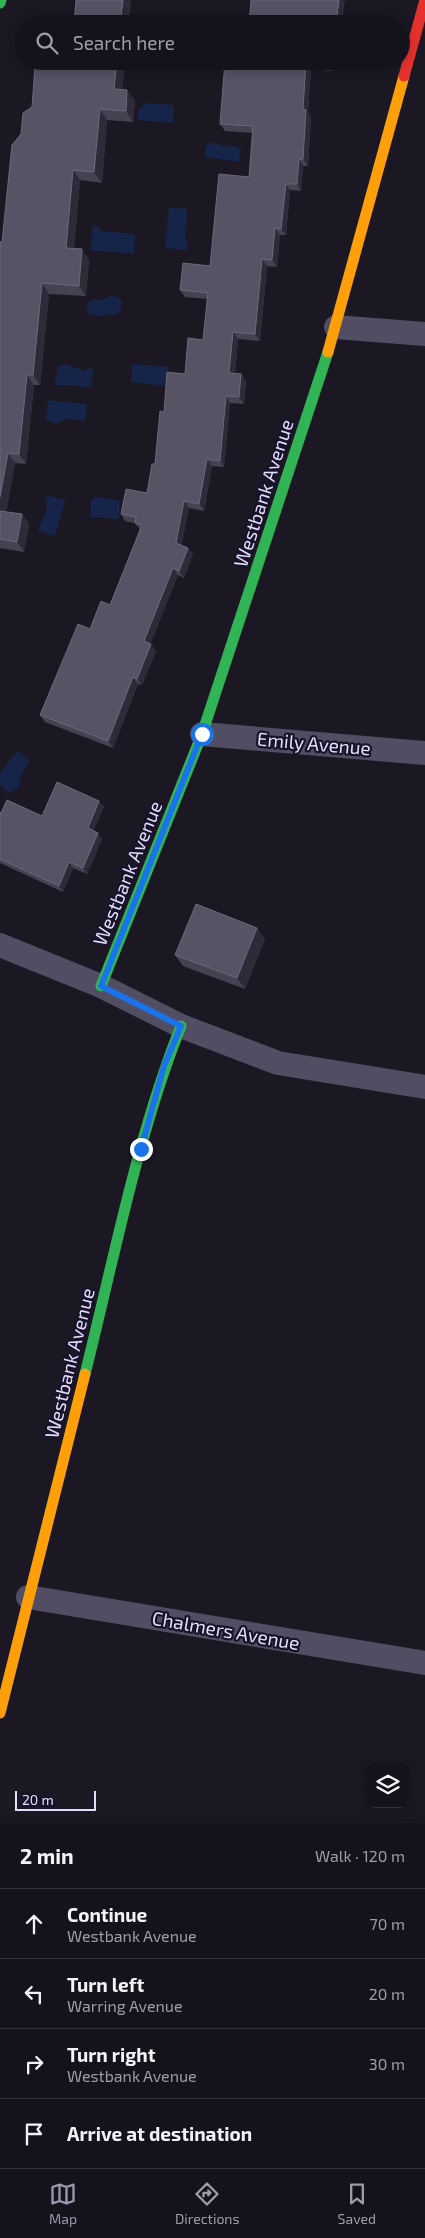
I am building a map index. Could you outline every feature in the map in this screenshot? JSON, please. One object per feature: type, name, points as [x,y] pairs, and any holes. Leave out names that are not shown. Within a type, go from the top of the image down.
[{"type":"street","name":"Westbank Avenue","points":[[410,55],[425,0]]},
{"type":"street","name":"Westbank Avenue","points":[[101,986],[202,734],[336,327],[406,70]]},
{"type":"street","points":[[336,327],[425,334]]},
{"type":"street","name":"Emily Avenue","points":[[202,734],[425,753]]},
{"type":"street","points":[[0,946],[101,986],[181,1026],[285,1065],[425,1087]]},
{"type":"street","name":"Westbank Avenue","points":[[0,1713],[141,1149],[164,1066],[181,1026]]},
{"type":"street","name":"Chalmers Avenue","points":[[28,1596],[425,1663]]},
{"type":"water","points":[[146,103],[174,105],[173,123],[137,120],[138,111]]},
{"type":"water","points":[[213,142],[226,147],[232,145],[241,149],[239,162],[205,157],[206,146]]},
{"type":"water","points":[[169,207],[187,209],[185,241],[188,243],[187,250],[165,248]]},
{"type":"water","points":[[93,225],[97,226],[101,231],[135,234],[134,254],[90,250]]},
{"type":"water","points":[[110,296],[118,297],[122,302],[120,310],[116,315],[109,314],[101,317],[87,313],[87,306],[90,301],[94,299],[101,300]]},
{"type":"water","points":[[65,364],[85,371],[87,368],[94,369],[91,387],[54,386],[58,367]]},
{"type":"water","points":[[132,364],[168,367],[166,386],[131,382]]},
{"type":"water","points":[[48,400],[87,404],[85,421],[66,419],[56,424],[46,419]]},
{"type":"water","points":[[49,496],[65,500],[55,536],[38,531],[47,508],[46,498]]},
{"type":"water","points":[[95,497],[120,500],[119,519],[90,517],[91,501]]},
{"type":"water","points":[[17,751],[30,760],[21,775],[19,787],[9,793],[0,785],[0,773]]},
{"type":"building","points":[[76,0],[123,0],[121,15],[75,15]]},
{"type":"building","points":[[251,0],[339,0],[337,15],[250,15]]},
{"type":"building","points":[[35,70],[116,70],[114,89],[127,90],[126,111],[100,109],[94,172],[73,170],[66,248],[82,249],[79,286],[42,283],[33,375],[27,375],[19,454],[8,453],[0,497],[0,242],[2,242],[12,145],[21,134],[23,113],[32,107]]},
{"type":"building","points":[[224,70],[305,70],[303,109],[306,110],[303,159],[299,159],[297,184],[286,184],[281,229],[275,228],[272,260],[262,259],[255,334],[233,332],[229,373],[241,374],[239,397],[226,396],[220,461],[207,459],[199,504],[184,501],[176,543],[188,548],[179,571],[173,568],[144,641],[151,644],[137,679],[133,677],[108,741],[40,715],[78,624],[90,629],[101,601],[110,605],[142,525],[135,523],[136,517],[121,514],[126,489],[147,493],[152,464],[155,464],[160,411],[164,412],[167,372],[185,374],[188,338],[203,340],[208,293],[180,290],[183,263],[210,266],[219,174],[249,177],[253,126],[220,124]]},
{"type":"building","points":[[0,511],[22,514],[17,542],[0,539]]},
{"type":"building","points":[[57,782],[99,801],[88,828],[98,833],[83,868],[69,862],[59,886],[0,859],[0,812],[7,800],[42,816]]},
{"type":"building","points":[[196,904],[257,928],[237,978],[175,955]]},
{"type":"traffic: fast","points":[[101,986],[202,734],[328,352]]},
{"type":"traffic: fast","points":[[85,1374],[139,1154],[165,1068],[181,1026]]},
{"type":"traffic: slow","points":[[328,352],[404,76]]},
{"type":"traffic: slow","points":[[0,1713],[85,1374]]},
{"type":"traffic: jam","points":[[410,54],[425,0]]},
{"type":"traffic: jam","points":[[404,76],[406,70]]},
{"type":"route","points":[[141,1149],[164,1066],[181,1026],[101,986],[202,734]]}]
